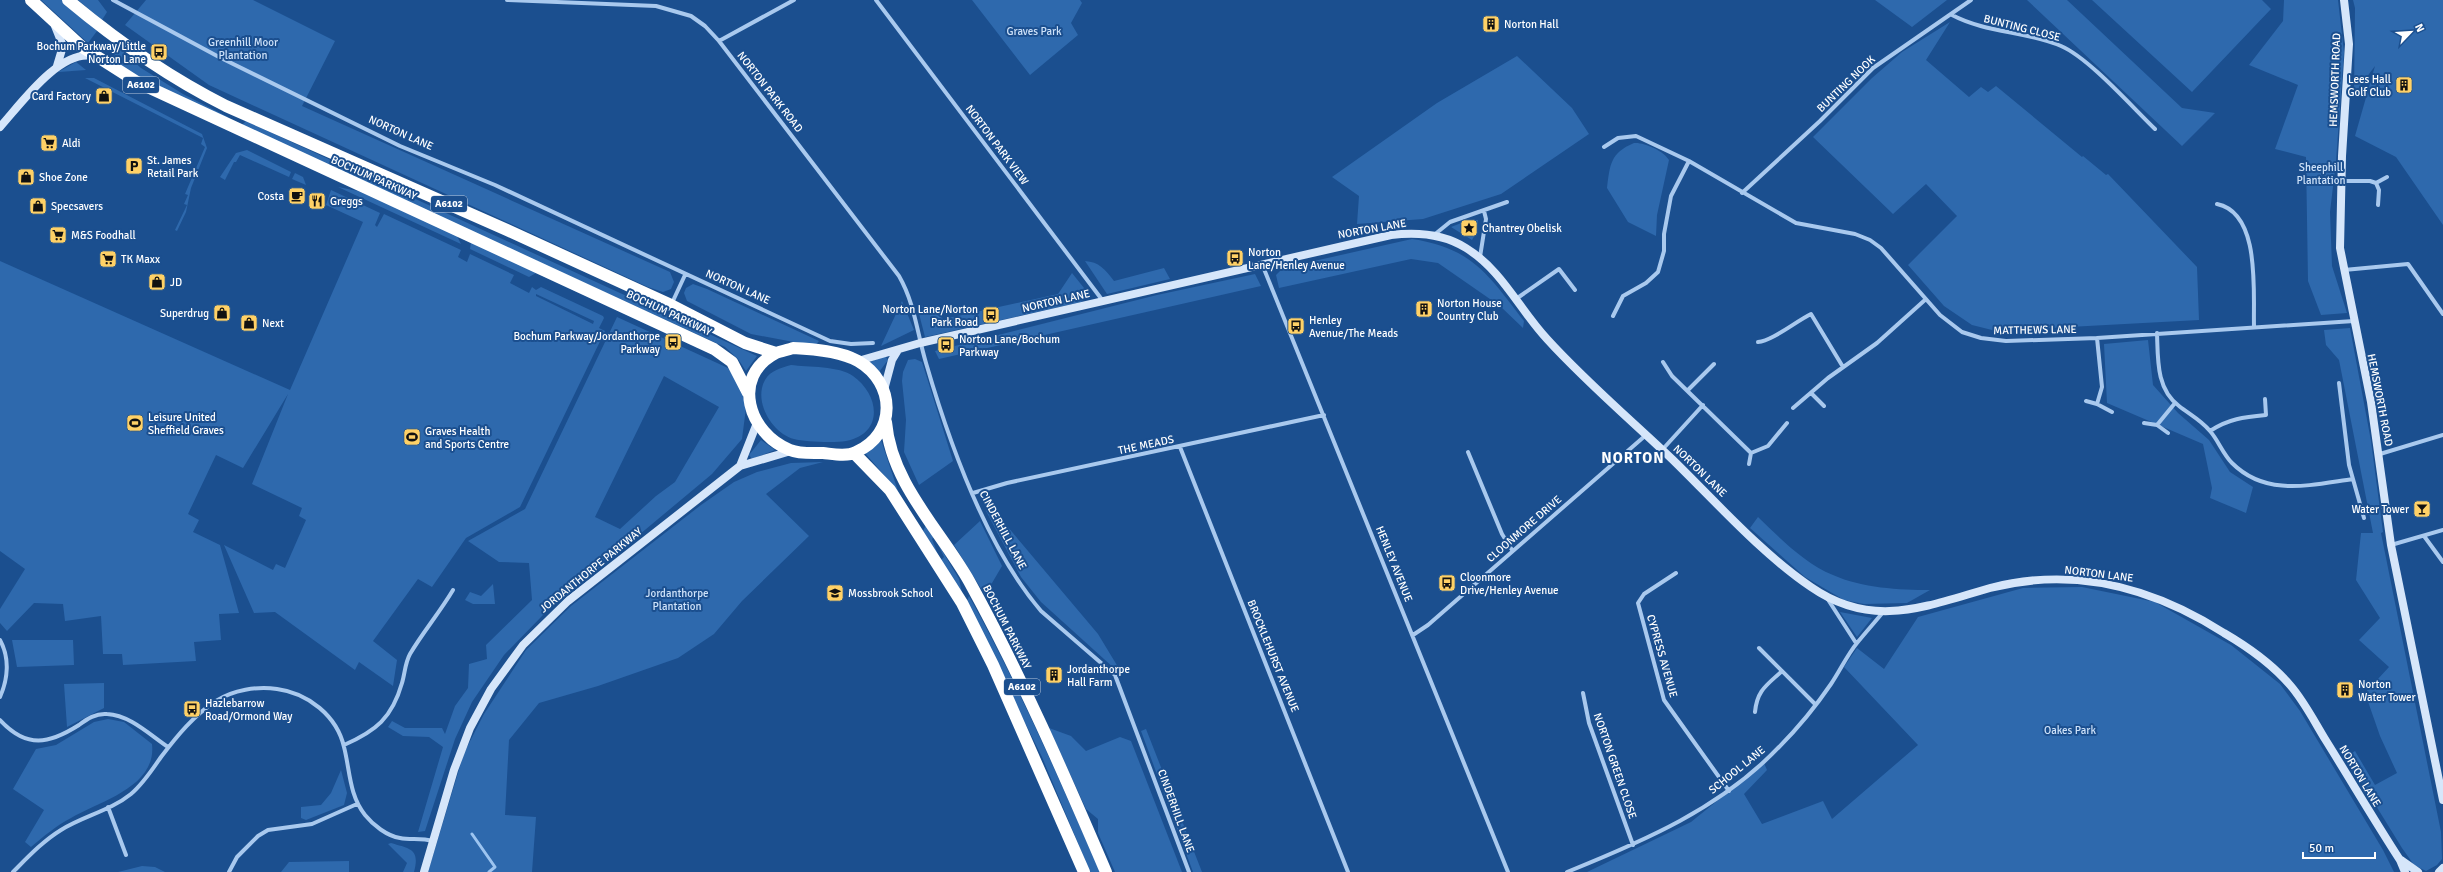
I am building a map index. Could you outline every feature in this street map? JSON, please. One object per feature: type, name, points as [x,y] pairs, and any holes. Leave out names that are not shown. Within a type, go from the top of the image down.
[{"type":"highway","name":"BOCHUM PARKWAY","points":[[31,0],[54,23],[95,56],[137,82],[338,177],[497,247],[714,348],[732,362],[748,393]]},
{"type":"highway","name":"BOCHUM PARKWAY","points":[[68,0],[136,54],[197,92],[671,305],[745,343],[776,353]]},
{"type":"highway","points":[[793,348],[833,352],[858,361],[878,379],[884,390],[888,406],[886,422],[874,441],[854,453],[791,451],[769,438],[757,422],[750,408],[748,393],[755,374],[763,362],[776,353],[793,348]]},
{"type":"highway","name":"BOCHUM PARKWAY","points":[[886,422],[888,442],[904,479],[968,580],[1005,650],[1068,785],[1106,872]]},
{"type":"highway","name":"A6102","points":[[854,453],[890,490],[962,603],[993,665],[1084,872]]},
{"type":"street","name":"NORTON PARK ROAD","points":[[506,0],[656,6],[675,10],[698,21],[719,41],[899,276],[912,304],[920,343]]},
{"type":"street","points":[[719,41],[794,0]]},
{"type":"street","name":"NORTON PARK VIEW","points":[[876,0],[1103,301]]},
{"type":"street","name":"BUNTING NOOK","points":[[1742,193],[1820,121],[1873,68],[1908,42],[1952,15],[1971,0]]},
{"type":"street","name":"HEMSWORTH ROAD","points":[[2344,0],[2349,44],[2341,181],[2340,248],[2380,454],[2391,545],[2443,800]]},
{"type":"street","name":"NORTON LANE","points":[[117,1],[219,57],[400,146],[495,185],[685,275],[830,341],[850,344],[874,343]]},
{"type":"street","name":"BUNTING CLOSE","points":[[1952,15],[1976,25],[2041,40],[2072,52],[2155,129]]},
{"type":"street","points":[[54,23],[63,46],[57,66]]},
{"type":"street","points":[[0,127],[57,66],[84,54],[95,56]]},
{"type":"street","name":"MATTHEWS LANE","points":[[1604,147],[1618,138],[1636,136],[1689,161],[1796,223],[1855,234],[1870,240],[1881,248],[1940,315],[1962,332],[1981,338],[2006,341],[2098,338],[2254,326],[2354,321]]},
{"type":"street","points":[[1613,316],[1623,296],[1646,283],[1658,272],[1664,251],[1664,234],[1671,196],[1689,161]]},
{"type":"street","points":[[2341,181],[2370,181],[2376,183],[2387,177]]},
{"type":"street","points":[[2376,183],[2379,190],[2378,204]]},
{"type":"street","points":[[1433,236],[1450,222],[1507,202]]},
{"type":"street","points":[[2217,204],[2230,209],[2248,235],[2254,326]]},
{"type":"street","points":[[1480,257],[1486,219],[1484,211]]},
{"type":"street","name":"NORTON LANE","points":[[858,361],[920,343],[1391,235],[1412,233],[1452,240],[1480,257],[1516,299],[1545,338],[1646,435],[1775,558],[1826,597],[1860,609],[1885,611],[1924,608],[1992,588],[2053,580],[2111,584],[2137,590],[2166,601],[2206,621],[2238,641],[2265,661],[2292,687],[2400,860],[2405,872]]},
{"type":"street","name":"HENLEY AVENUE","points":[[1262,264],[1508,872]]},
{"type":"street","points":[[2344,270],[2408,264],[2443,314]]},
{"type":"street","points":[[1516,299],[1560,269],[1575,290]]},
{"type":"street","points":[[671,305],[685,275]]},
{"type":"street","points":[[1793,408],[1843,367],[1872,347],[1926,299]]},
{"type":"street","points":[[1758,342],[1771,340],[1781,330],[1811,314],[1843,367]]},
{"type":"street","points":[[2157,333],[2159,367],[2163,387],[2175,403],[2210,431],[2231,462],[2244,473],[2258,482],[2270,485],[2295,487],[2353,479]]},
{"type":"street","points":[[2097,404],[2102,387],[2098,338]]},
{"type":"street","name":"CINDERHILL LANE","points":[[920,343],[958,460],[972,493],[1002,554],[1031,599],[1041,611],[1115,675],[1189,872]]},
{"type":"street","points":[[884,390],[888,371],[898,350]]},
{"type":"street","points":[[1662,362],[1672,376],[1688,390],[1750,453],[1749,464]]},
{"type":"street","points":[[1688,390],[1714,364]]},
{"type":"street","points":[[2339,384],[2353,479],[2364,518]]},
{"type":"street","points":[[1811,393],[1824,406]]},
{"type":"street","points":[[2210,431],[2224,422],[2238,418],[2266,415],[2265,398]]},
{"type":"street","points":[[2086,401],[2097,404],[2112,412]]},
{"type":"street","points":[[2157,425],[2175,403]]},
{"type":"street","points":[[1662,450],[1703,405]]},
{"type":"street","name":"THE MEADS","points":[[972,493],[1007,483],[1324,415]]},
{"type":"street","points":[[740,466],[757,422]]},
{"type":"street","points":[[1750,453],[1768,446],[1786,423]]},
{"type":"street","points":[[2144,423],[2157,425],[2168,433]]},
{"type":"street","name":"CLOONMORE DRIVE","points":[[1413,635],[1428,625],[1512,550],[1646,435]]},
{"type":"street","points":[[2380,454],[2443,435]]},
{"type":"street","name":"BROCKLEHURST AVENUE","points":[[1180,447],[1348,872]]},
{"type":"street","name":"JORDANTHORPE PARKWAY","points":[[424,872],[454,770],[470,728],[491,689],[523,645],[568,601],[740,466],[791,451]]},
{"type":"street","points":[[1468,452],[1502,534],[1512,550]]},
{"type":"street","points":[[2391,545],[2443,530]]},
{"type":"street","points":[[2424,536],[2443,562]]},
{"type":"street","name":"CYPRESS AVENUE","points":[[1676,573],[1644,594],[1638,603],[1664,700],[1729,791]]},
{"type":"street","points":[[344,745],[368,734],[387,717],[399,693],[405,666],[410,654],[453,590]]},
{"type":"street","points":[[1826,597],[1856,643]]},
{"type":"street","name":"SCHOOL LANE","points":[[1567,872],[1633,845],[1686,818],[1729,791],[1778,748],[1816,704],[1856,643],[1885,611]]},
{"type":"street","points":[[0,640],[7,660],[5,687],[0,697]]},
{"type":"street","points":[[1759,648],[1816,704]]},
{"type":"street","points":[[1755,712],[1756,698],[1761,690],[1782,671]]},
{"type":"street","points":[[13,872],[60,830],[108,808],[130,794],[142,783],[168,747],[197,715],[217,700],[233,693],[269,687],[298,694],[322,709],[332,721],[344,745],[352,791],[358,804],[374,824],[385,832],[400,838],[417,838],[434,841]]},
{"type":"street","name":"NORTON GREEN CLOSE","points":[[1583,693],[1589,723],[1633,845]]},
{"type":"street","points":[[0,720],[28,740],[40,742],[64,734],[91,717],[105,714],[116,715],[125,718],[168,747]]},
{"type":"street","points":[[229,872],[237,857],[258,836],[268,830],[312,824],[358,804]]},
{"type":"street","points":[[108,808],[126,854]]},
{"type":"street","name":"NORTON LANE","points":[[2400,860],[2418,872]]},
{"type":"street","points":[[2441,872],[2443,868]]},
{"type":"green space","points":[[41,0],[63,0],[97,31],[88,43]]},
{"type":"green space","points":[[78,0],[98,0],[107,12],[102,20]]},
{"type":"green space","name":"Greenhill Moor Plantation","points":[[146,0],[253,0],[335,41],[302,106],[670,272],[674,282],[671,289],[663,292],[648,287],[209,85],[125,25]]},
{"type":"green space","name":"Graves Park","points":[[972,0],[1080,0],[1082,3],[1071,23],[1078,35],[1030,75]]},
{"type":"green space","points":[[1875,0],[1947,0],[1912,27]]},
{"type":"green space","points":[[2027,0],[2067,0],[2182,108],[2215,113],[2182,146]]},
{"type":"green space","points":[[2092,0],[2262,0],[2271,9],[2192,92]]},
{"type":"green space","name":"Sheephill Plantation","points":[[2284,0],[2338,0],[2344,52],[2336,161],[2330,212],[2332,266],[2347,313],[2321,315],[2308,281],[2306,157],[2275,149],[2298,85],[2249,65],[2283,21]]},
{"type":"green space","name":"Lees Hall Golf Club","points":[[2353,0],[2443,0],[2443,225],[2396,157],[2355,136],[2375,66],[2354,94],[2355,8]]},
{"type":"green space","points":[[1950,22],[1926,60],[1969,97],[1981,87],[1988,92],[1996,86],[2082,157],[2083,156],[2106,175],[2108,174],[2197,267],[2199,320],[1996,331],[1972,325],[1944,306],[1908,265],[1957,216],[1926,184],[1893,214],[1813,137],[1872,78],[1902,52]]},
{"type":"green space","points":[[119,48],[141,68],[183,94],[228,117],[226,119],[133,74],[111,59]]},
{"type":"green space","points":[[1517,56],[1572,108],[1589,134],[1501,194],[1423,219],[1357,224],[1359,196],[1332,177],[1437,103]]},
{"type":"green space","points":[[76,62],[86,70],[58,72]]},
{"type":"green space","points":[[85,78],[94,78],[202,134],[207,148],[191,188],[186,212],[177,231],[175,230],[187,205],[184,204],[188,195],[185,194],[205,147],[201,144],[203,138]]},
{"type":"green space","points":[[246,121],[757,356],[746,371],[738,359],[725,347],[243,127],[242,125]]},
{"type":"green space","points":[[1634,143],[1643,144],[1653,148],[1663,153],[1669,160],[1657,215],[1656,236],[1628,222],[1607,188],[1609,173],[1616,156],[1620,151]]},
{"type":"green space","points":[[247,150],[291,172],[289,177],[240,155],[236,162],[234,162],[225,180],[220,177],[236,153]]},
{"type":"green space","points":[[295,173],[303,177],[306,185],[292,179]]},
{"type":"green space","points":[[338,187],[358,191],[456,234],[461,244]]},
{"type":"green space","points":[[331,190],[380,213],[375,225],[377,227],[384,214],[461,250],[458,257],[467,262],[470,254],[514,275],[510,283],[529,293],[532,287],[536,290],[541,287],[603,316],[604,318],[599,328],[605,331],[520,507],[466,538],[432,587],[418,579],[373,641],[397,660],[393,686],[359,662],[355,670],[275,612],[254,613],[224,545],[273,570],[276,564],[285,568],[306,520],[299,516],[302,508],[252,484],[288,394],[243,468],[216,455],[188,514],[199,520],[193,532],[220,545],[239,613],[219,614],[221,640],[194,642],[196,661],[123,665],[122,654],[103,654],[101,616],[65,621],[63,604],[34,603],[7,631],[0,623],[0,609],[25,569],[0,551],[0,261],[290,390],[363,222],[326,205]],"holes":[[[536,294],[594,321],[593,324],[536,296]]]},
{"type":"green space","points":[[1469,220],[1478,220],[1476,233],[1472,240],[1451,227]]},
{"type":"green space","points":[[1412,239],[1433,243],[1450,249],[1478,266],[1500,290],[1524,321],[1523,328],[1500,306],[1438,263],[1411,259],[1279,288],[1276,275],[1283,268]]},
{"type":"green space","points":[[471,242],[535,271],[536,273],[529,277],[470,249]]},
{"type":"green space","points":[[1085,261],[1094,263],[1101,267],[1114,281],[1164,268],[1170,279],[1107,294]]},
{"type":"green space","points":[[1072,273],[1088,293],[1086,298],[1081,302],[925,337],[917,306],[921,305],[944,319],[1058,294]]},
{"type":"green space","points":[[1255,274],[1261,286],[939,359],[935,351],[1157,295]]},
{"type":"green space","points":[[693,284],[707,289],[819,341],[815,346],[751,334],[687,301],[684,293],[686,288]]},
{"type":"green space","points":[[902,301],[914,330],[881,346]]},
{"type":"green space","points":[[617,317],[728,368],[740,385],[746,408],[742,439],[712,474],[543,615],[504,655],[472,702],[455,739],[425,831],[418,832],[443,747],[429,737],[403,736],[388,727],[392,721],[405,728],[442,728],[445,734],[455,706],[468,688],[469,664],[487,659],[486,645],[532,600],[529,563],[499,562],[468,541],[525,509]],"holes":[[[664,376],[719,407],[675,482],[656,496],[620,529],[595,517]]]},
{"type":"green space","points":[[2350,328],[2371,441],[2383,532],[2381,533],[2441,832],[2442,859],[2437,865],[2426,871],[2414,865],[2402,848],[2346,757],[2355,751],[2375,785],[2397,773],[2380,736],[2365,693],[2389,667],[2359,640],[2380,618],[2356,580],[2361,533],[2373,533],[2339,360],[2326,345],[2324,330]]},
{"type":"green space","points":[[2148,340],[2153,385],[2178,413],[2209,440],[2230,472],[2253,487],[2246,513],[2210,498],[2212,488],[2203,444],[2107,403],[2104,344]]},
{"type":"green space","points":[[885,356],[888,360],[879,372],[870,362]]},
{"type":"green space","points":[[915,359],[922,362],[953,461],[919,485],[904,452],[906,420],[902,381],[903,372],[908,360]]},
{"type":"green space","points":[[791,365],[840,370],[853,376],[869,393],[873,403],[874,413],[872,422],[867,431],[858,437],[846,441],[828,442],[794,439],[786,436],[778,430],[767,415],[763,406],[761,397],[762,388],[765,380],[770,374],[776,370]]},
{"type":"green space","points":[[761,440],[775,450],[752,459],[749,455]]},
{"type":"green space","points":[[881,440],[898,491],[913,516],[890,482],[865,453]]},
{"type":"green space","name":"Jordanthorpe Plantation","points":[[823,462],[800,468],[766,494],[809,536],[742,601],[714,634],[678,658],[598,686],[539,703],[509,740],[505,815],[536,817],[532,872],[428,872],[464,753],[484,714],[526,650],[571,606],[701,505],[734,482],[757,472],[791,463]]},
{"type":"green space","points":[[991,507],[1098,634],[1118,667],[1115,669],[1041,602],[1021,577],[986,511]]},
{"type":"green space","points":[[1758,517],[1802,557],[1833,575],[1856,583],[1893,589],[1930,590],[1907,603],[1864,604],[1844,600],[1805,577],[1750,528]]},
{"type":"green space","points":[[980,521],[1002,566],[985,595],[954,545]]},
{"type":"green space","points":[[926,525],[934,537],[932,539],[938,555],[923,531]]},
{"type":"green space","points":[[937,542],[959,579],[962,593],[941,560],[944,557]]},
{"type":"green space","points":[[493,584],[495,604],[473,604],[465,600],[470,592],[481,596]]},
{"type":"green space","name":"Oakes Park","points":[[2082,587],[2155,602],[2231,645],[2280,684],[2300,711],[2383,850],[2394,872],[1587,872],[1691,822],[1764,763],[1767,770],[1744,794],[1762,824],[1823,801],[1832,819],[1918,745],[1844,667],[1857,648],[1884,669],[1918,617],[2023,588]]},
{"type":"green space","points":[[969,596],[1021,697],[1100,872],[1090,872],[1042,757],[966,604]]},
{"type":"green space","points":[[1840,612],[1872,618],[1857,637]]},
{"type":"green space","points":[[12,640],[73,640],[74,665],[17,667]]},
{"type":"green space","points":[[104,683],[104,708],[67,727],[64,684]]},
{"type":"green space","points":[[108,719],[124,722],[152,744],[151,759],[146,771],[136,782],[124,791],[66,821],[50,831],[31,847],[25,842],[44,810],[13,789],[36,749],[56,745],[94,722]]},
{"type":"green space","points":[[1049,728],[1071,736],[1086,751],[1120,737],[1131,741],[1182,872],[1115,872],[1098,833],[1098,819],[1086,809]]},
{"type":"green space","points":[[1146,729],[1202,872],[1193,872],[1141,731]]},
{"type":"green space","points":[[341,770],[347,793],[344,805],[306,820],[301,818],[301,807],[321,805],[331,793]]},
{"type":"green space","points":[[391,843],[409,849],[415,854],[416,864],[414,872],[403,872],[407,863],[388,844]]},
{"type":"green space","points":[[349,861],[349,872],[281,872],[289,862]]},
{"type":"green space","points":[[142,866],[155,867],[165,872],[118,872]]},
{"type":"waterway","points":[[472,834],[495,867],[489,872]]},
{"type":"place","name":"Norton Hall","points":[[1491,24]]},
{"type":"place","name":"Bochum Parkway/Little Norton Lane","points":[[159,52]]},
{"type":"place","name":"Lees Hall Golf Club","points":[[2404,85]]},
{"type":"place","name":"Card Factory","points":[[104,96]]},
{"type":"place","name":"Aldi","points":[[49,143]]},
{"type":"place","name":"St. James Retail Park","points":[[134,166]]},
{"type":"place","name":"Shoe Zone","points":[[26,177]]},
{"type":"place","name":"Costa","points":[[297,196]]},
{"type":"place","name":"Greggs","points":[[317,201]]},
{"type":"place","name":"Specsavers","points":[[38,206]]},
{"type":"place","name":"Chantrey Obelisk","points":[[1469,228]]},
{"type":"place","name":"M&S Foodhall","points":[[58,235]]},
{"type":"place","name":"Norton Lane/Henley Avenue","points":[[1235,258]]},
{"type":"place","name":"TK Maxx","points":[[108,259]]},
{"type":"place","name":"JD","points":[[157,282]]},
{"type":"place","name":"Norton House Country Club","points":[[1424,309]]},
{"type":"place","name":"Superdrug","points":[[222,313]]},
{"type":"place","name":"Norton Lane/Norton Park Road","points":[[991,315]]},
{"type":"place","name":"Next","points":[[249,323]]},
{"type":"place","name":"Henley Avenue/The Meads","points":[[1296,326]]},
{"type":"place","name":"Bochum Parkway/Jordanthorpe Parkway","points":[[673,342]]},
{"type":"place","name":"Norton Lane/Bochum Parkway","points":[[946,345]]},
{"type":"place","name":"Leisure United Sheffield Graves","points":[[135,423]]},
{"type":"place","name":"Graves Health and Sports Centre","points":[[412,437]]},
{"type":"place","name":"Water Tower","points":[[2422,509]]},
{"type":"place","name":"Cloonmore Drive/Henley Avenue","points":[[1447,583]]},
{"type":"place","name":"Mossbrook School","points":[[835,593]]},
{"type":"place","name":"Jordanthorpe Hall Farm","points":[[1054,675]]},
{"type":"place","name":"Norton Water Tower","points":[[2345,690]]},
{"type":"place","name":"Hazlebarrow Road/Ormond Way","points":[[192,709]]},
{"type":"district","name":"NORTON","points":[[1633,458]]}]
